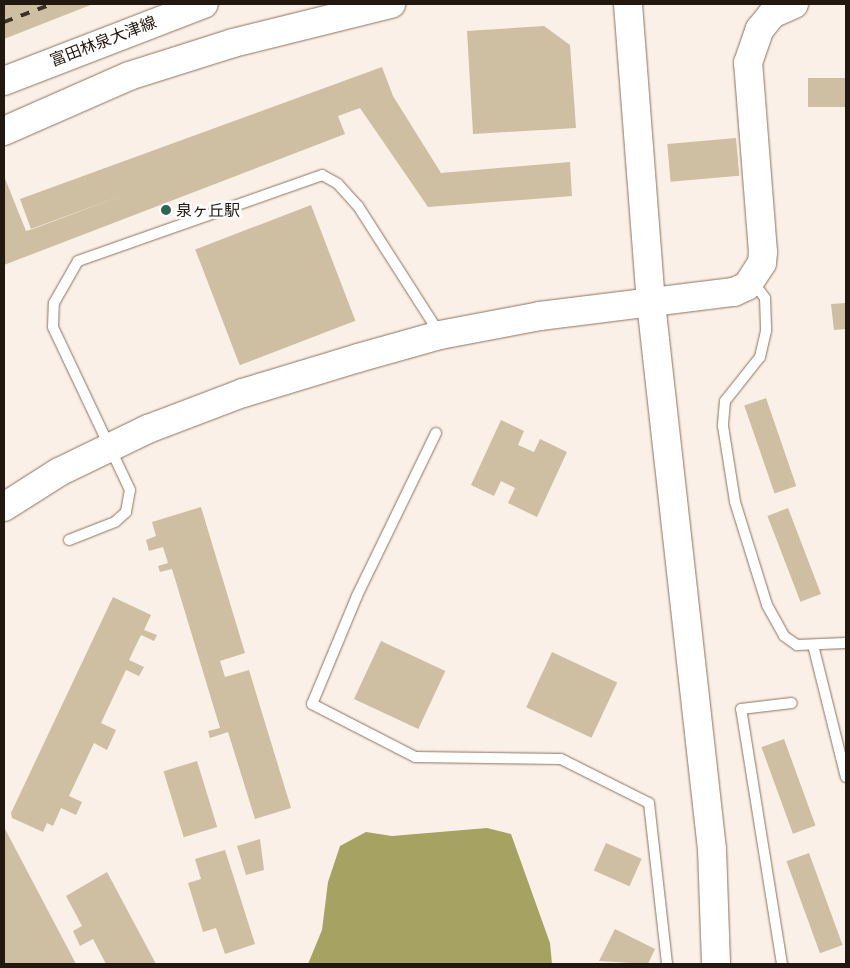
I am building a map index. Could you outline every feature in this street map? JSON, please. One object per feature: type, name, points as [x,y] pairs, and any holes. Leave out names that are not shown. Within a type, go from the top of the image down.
[{"type":"street","name":"富田林泉大津線","points":[[4,81],[67,54],[204,4]]},
{"type":"street","points":[[4,131],[129,76],[232,42],[391,4]]},
{"type":"street","points":[[628,4],[651,303],[712,849],[716,964]]},
{"type":"street","points":[[4,507],[112,445],[243,393],[440,335],[540,316],[734,292],[753,282],[763,252],[748,63],[760,29],[772,14],[794,4]]},
{"type":"street","points":[[4,93],[67,54]]},
{"type":"lane","points":[[69,540],[115,522],[126,512],[130,490],[112,445],[53,327],[54,303],[78,261],[306,177],[322,175],[338,184],[358,206],[440,335]]},
{"type":"lane","points":[[753,282],[765,298],[766,331],[760,357],[725,401],[723,426],[735,502],[767,605],[784,636],[797,645],[846,642]]},
{"type":"lane","points":[[436,433],[358,596],[312,704],[415,757],[561,759],[649,803],[667,964]]},
{"type":"lane","points":[[814,645],[845,770]]},
{"type":"lane","points":[[782,964],[741,708],[792,703]]},
{"type":"shaded area","points":[[487,828],[511,834],[550,943],[552,964],[308,964],[322,930],[328,882],[340,846],[366,832],[392,836]]},
{"type":"building","points":[[4,4],[93,4],[4,39]]},
{"type":"building","points":[[544,26],[570,45],[576,128],[473,134],[467,31]]},
{"type":"building","points":[[382,67],[393,96],[441,173],[570,162],[572,196],[428,207],[360,108],[338,116],[345,134],[4,265],[4,176],[26,231],[33,229],[126,194],[31,229],[20,199]]},
{"type":"building","points":[[808,78],[846,78],[846,107],[808,107]]},
{"type":"building","points":[[736,138],[739,176],[671,182],[667,144]]},
{"type":"building","points":[[311,205],[355,321],[240,365],[195,249]]},
{"type":"building","points":[[846,303],[846,329],[834,330],[831,304]]},
{"type":"building","points":[[766,398],[796,486],[775,493],[744,405]]},
{"type":"building","points":[[501,420],[524,431],[518,445],[534,452],[540,439],[567,452],[537,517],[508,503],[515,488],[501,481],[494,496],[471,485]]},
{"type":"building","points":[[201,507],[245,653],[220,661],[225,677],[249,670],[291,808],[255,819],[228,732],[210,738],[208,731],[220,728],[172,569],[160,572],[158,566],[168,563],[163,547],[149,551],[146,540],[156,536],[152,522]]},
{"type":"building","points":[[788,508],[821,594],[800,602],[767,516]]},
{"type":"building","points":[[113,597],[151,615],[144,630],[157,635],[154,641],[141,635],[129,660],[144,667],[139,676],[126,670],[101,723],[116,730],[107,750],[94,743],[69,796],[82,802],[76,815],[61,808],[53,826],[47,823],[43,832],[12,818],[11,813]]},
{"type":"building","points":[[381,641],[445,671],[418,729],[354,699]]},
{"type":"building","points":[[552,652],[617,682],[591,738],[526,707]]},
{"type":"building","points":[[784,739],[815,825],[793,834],[761,747]]},
{"type":"building","points":[[197,761],[217,827],[184,837],[164,771]]},
{"type":"building","points":[[4,827],[76,964],[4,964]]},
{"type":"building","points":[[260,839],[264,870],[246,875],[237,846]]},
{"type":"building","points":[[606,843],[642,859],[629,886],[594,870]]},
{"type":"building","points":[[225,850],[255,944],[225,954],[216,928],[203,932],[188,883],[201,879],[195,859]]},
{"type":"building","points":[[809,853],[843,945],[820,953],[786,861]]},
{"type":"building","points":[[107,872],[156,964],[106,964],[93,939],[80,946],[73,931],[82,926],[66,896]]},
{"type":"building","points":[[615,929],[655,949],[648,964],[599,961]]},
{"type":"railway","points":[[4,22],[52,4]]},
{"type":"place","name":"泉ヶ丘駅","points":[[166,210]]}]
